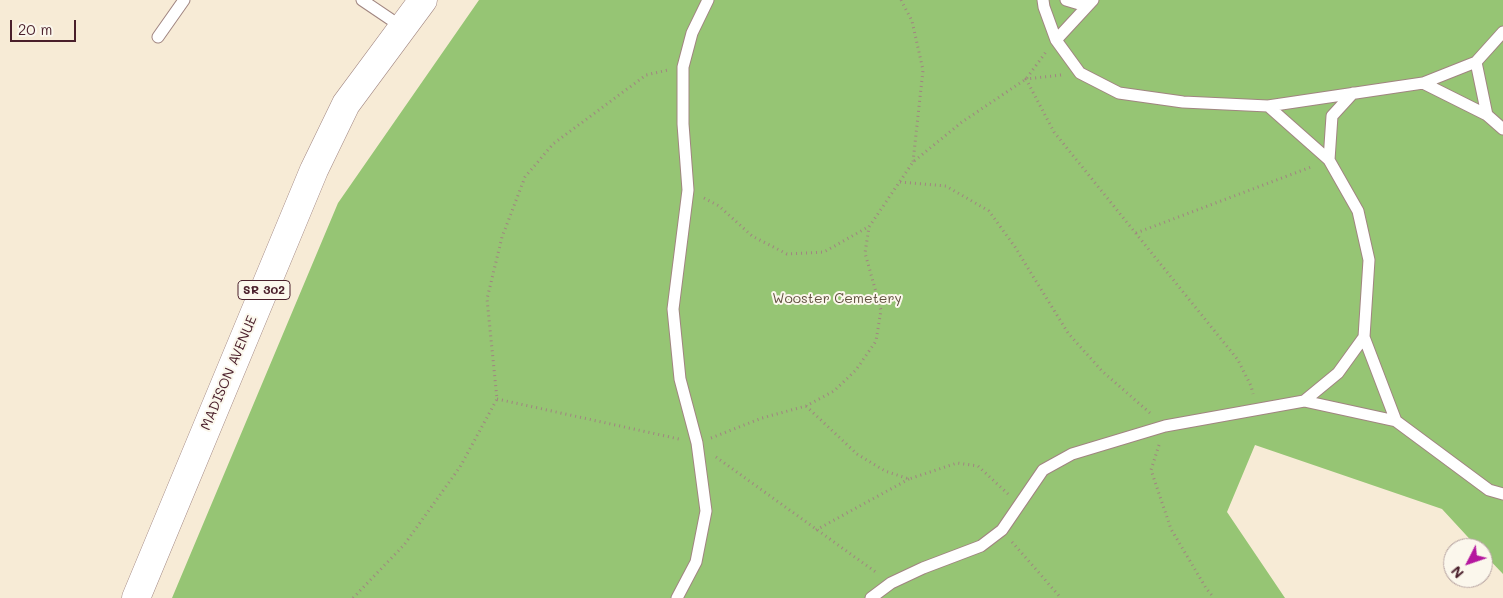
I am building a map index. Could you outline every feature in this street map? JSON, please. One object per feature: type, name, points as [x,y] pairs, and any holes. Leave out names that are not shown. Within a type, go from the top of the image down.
[{"type":"main road","name":"MADISON AVENUE","points":[[136,598],[314,170],[346,104],[423,0]]},
{"type":"lane","points":[[158,38],[184,0]]},
{"type":"lane","points":[[362,0],[402,28]]},
{"type":"lane","points":[[678,598],[696,562],[706,511],[697,443],[680,379],[673,309],[688,190],[683,124],[683,67],[692,33],[708,0]]},
{"type":"lane","points":[[1043,0],[1056,40],[1080,72],[1119,93],[1184,102],[1268,106],[1423,83],[1476,62],[1503,32]]},
{"type":"lane","points":[[1066,0],[1090,3]]},
{"type":"lane","points":[[1056,40],[1090,3]]},
{"type":"lane","points":[[1476,62],[1487,115]]},
{"type":"lane","points":[[1423,83],[1487,115],[1503,129]]},
{"type":"lane","points":[[1329,160],[1332,116],[1353,93]]},
{"type":"lane","points":[[1268,106],[1329,160],[1358,211],[1369,260],[1364,337],[1396,422]]},
{"type":"lane","points":[[1304,401],[1338,373],[1364,337]]},
{"type":"lane","points":[[871,598],[891,583],[923,568],[981,546],[1002,530],[1043,470],[1072,454],[1165,426],[1304,401],[1396,422],[1490,490],[1503,494]]},
{"type":"path","points":[[900,0],[912,21],[923,70],[913,162]]},
{"type":"path","points":[[697,443],[762,418],[806,406],[834,391],[856,370],[876,341],[881,310],[865,253],[869,227],[913,162],[962,122],[1026,79],[1056,40]]},
{"type":"path","points":[[353,598],[404,545],[454,475],[497,399],[488,299],[502,237],[525,177],[553,144],[646,75],[683,67]]},
{"type":"path","points":[[1026,79],[1080,72]]},
{"type":"path","points":[[1026,79],[1054,132],[1238,360],[1251,386],[1255,410]]},
{"type":"path","points":[[1136,233],[1329,160]]},
{"type":"path","points":[[900,182],[946,186],[989,210],[1015,247],[1068,333],[1102,371],[1165,426],[1151,470],[1171,528],[1206,588],[1214,598]]},
{"type":"path","points":[[688,190],[719,206],[752,236],[787,254],[824,252],[869,227]]},
{"type":"path","points":[[806,406],[857,454],[885,471],[909,480]]},
{"type":"path","points":[[816,530],[909,480],[957,463],[978,466],[1019,504]]},
{"type":"path","points":[[1002,530],[1061,598]]},
{"type":"green space","name":"Wooster Cemetery","points":[[479,0],[1503,0],[1503,574],[1493,564],[1493,538],[1469,538],[1442,509],[1255,445],[1227,512],[1285,598],[172,598],[338,203]]}]
